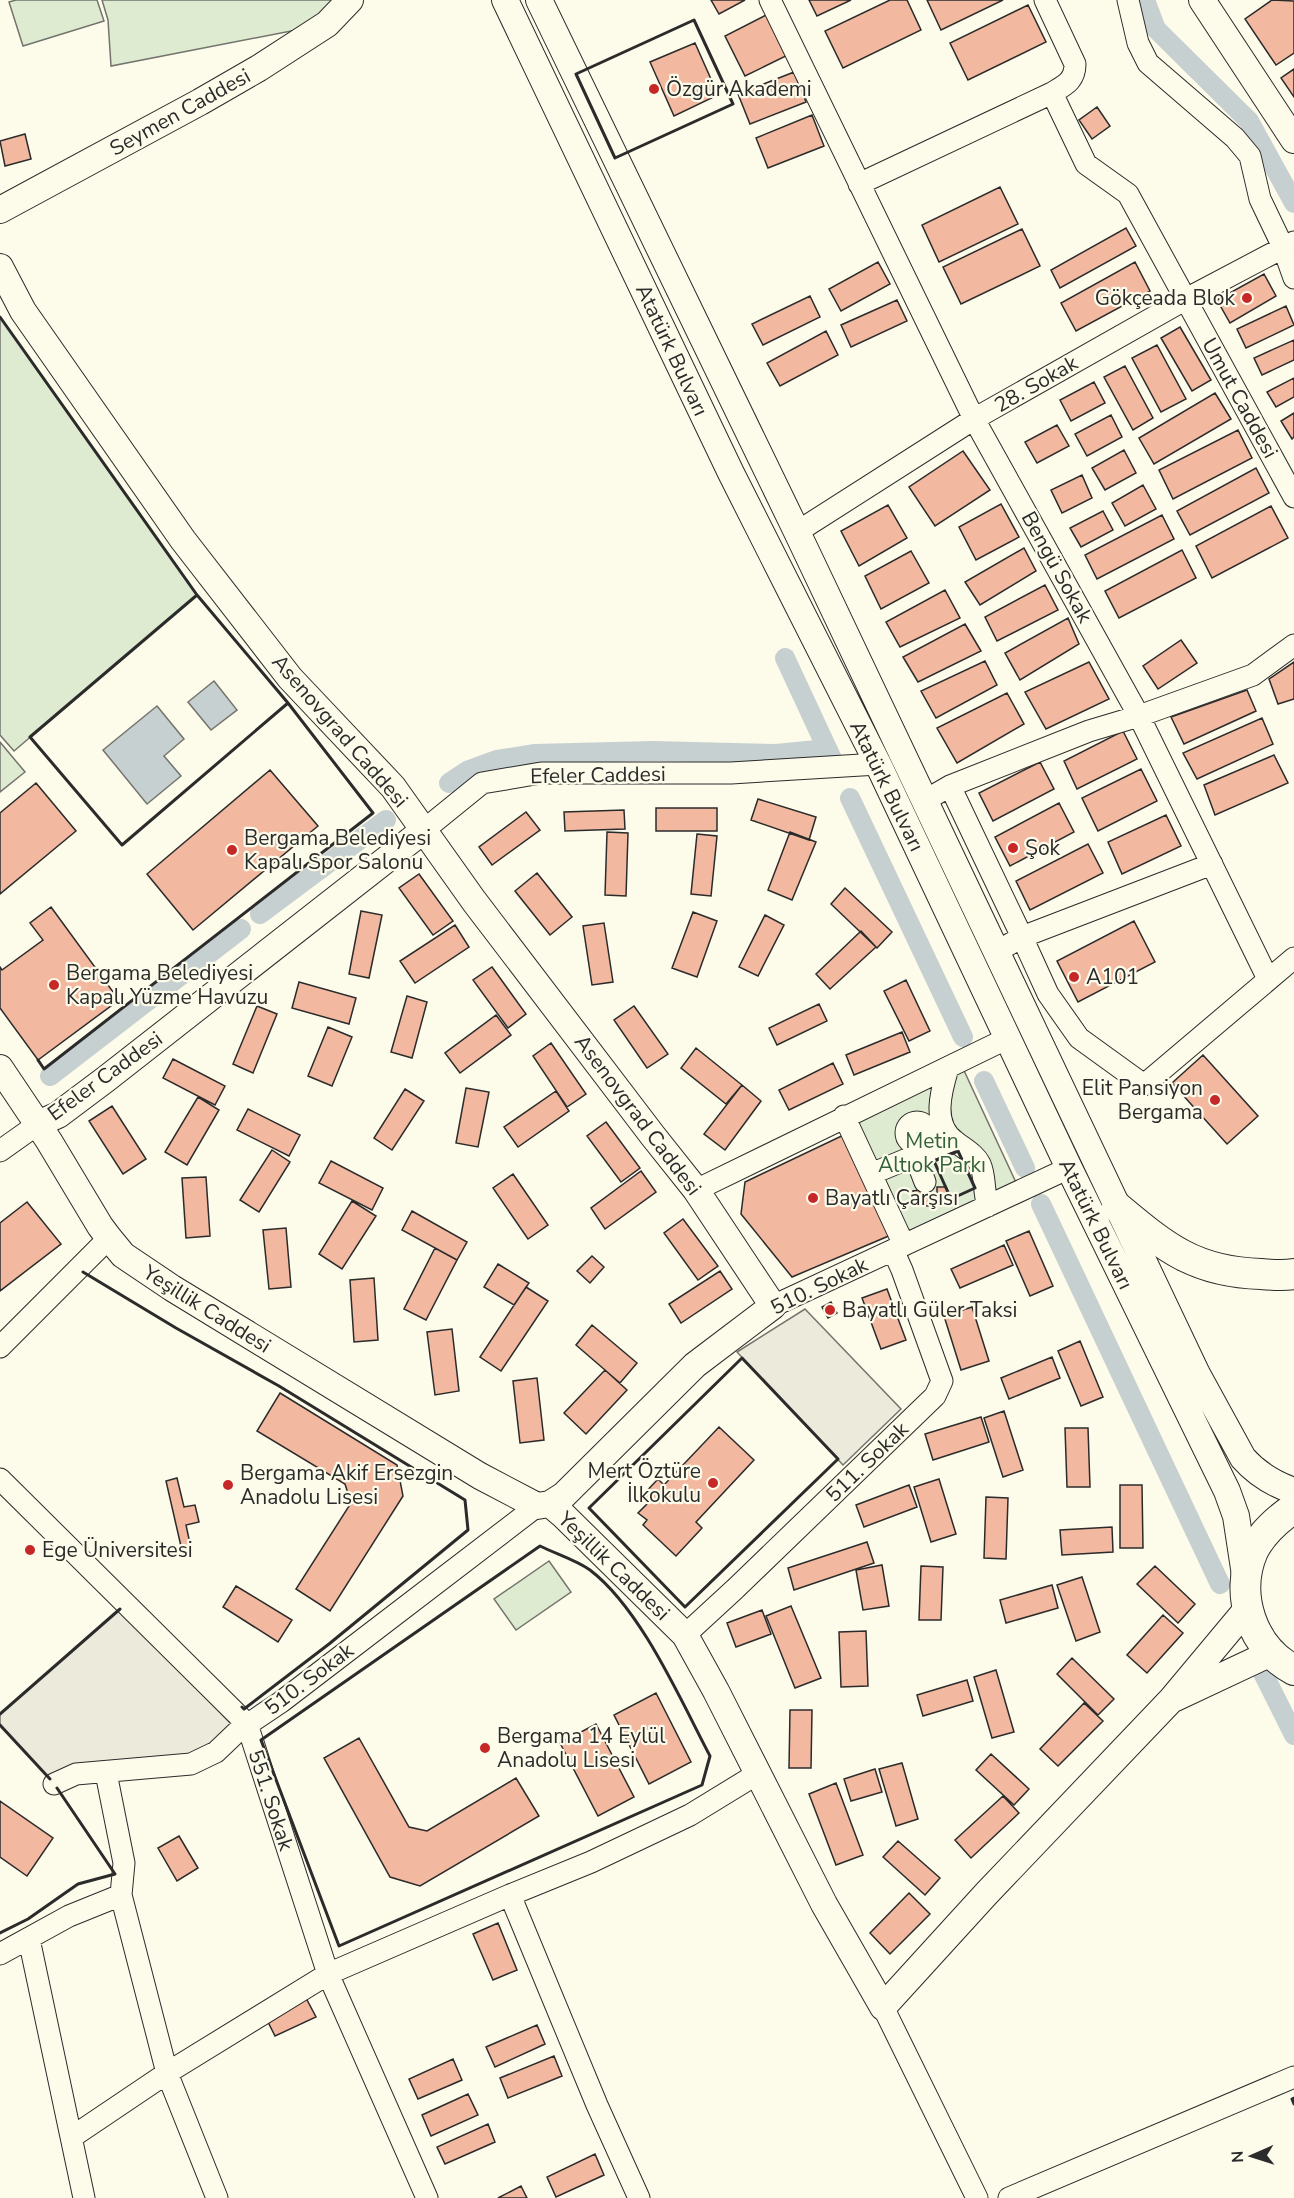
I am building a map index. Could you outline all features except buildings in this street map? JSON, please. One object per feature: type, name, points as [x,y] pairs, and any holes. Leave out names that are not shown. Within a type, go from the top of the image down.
[{"type":"highway","points":[[1117,1207],[1161,1244],[1192,1261],[1236,1274],[1294,1274]]},
{"type":"highway","name":"Atatürk Bulvarı","points":[[1282,1662],[1256,1633],[1247,1609],[1245,1579],[1253,1551],[1270,1526],[1294,1508]]},
{"type":"main road","name":"Seymen Caddesi","points":[[0,210],[183,112],[259,68],[327,24],[350,0]]},
{"type":"main road","name":"Atatürk Bulvarı","points":[[505,0],[731,473],[878,764],[1069,1168],[1227,1491],[1236,1516],[1242,1544],[1245,1579]]},
{"type":"main road","points":[[1202,0],[1294,140]]},
{"type":"main road","name":"Atatürk Bulvarı","points":[[542,1],[1197,1374],[1233,1444],[1253,1469],[1277,1484],[1294,1491]]},
{"type":"main road","name":"Asenovgrad Caddesi","points":[[0,267],[24,311],[183,540],[290,678],[393,787],[474,901],[696,1190],[774,1306]]},
{"type":"main road","name":"Efeler Caddesi","points":[[38,1124],[58,1115],[74,1103],[424,830]]},
{"type":"main road","name":"Yeşillik Caddesi","points":[[0,1069],[38,1124],[109,1238],[123,1255],[172,1288],[480,1476],[563,1515],[685,1635],[716,1691],[824,1904],[883,2007]]},
{"type":"main road","name":"510. Sokak","points":[[543,1505],[564,1495],[694,1365],[774,1306]]},
{"type":"main road","points":[[883,2007],[986,1894],[1171,1700],[1247,1609]]},
{"type":"main road","points":[[1171,1700],[1282,1662]]},
{"type":"street","name":"Bengü Sokak","points":[[770,0],[974,419],[1139,716],[1268,979]]},
{"type":"street","points":[[860,184],[1052,93],[1071,81],[1075,64],[1045,0]]},
{"type":"street","points":[[1128,0],[1138,43],[1148,63],[1235,138],[1250,156],[1260,199],[1288,244],[1294,278]]},
{"type":"street","name":"Umut Caddesi","points":[[1052,93],[1086,164],[1128,194],[1294,497]]},
{"type":"street","name":"28. Sokak","points":[[797,532],[974,419],[1288,244]]},
{"type":"street","points":[[924,801],[950,786],[1089,731],[1139,716],[1253,675],[1294,645]]},
{"type":"street","name":"Efeler Caddesi","points":[[424,830],[482,783],[541,773],[731,772],[878,764]]},
{"type":"street","points":[[950,786],[1048,994],[1079,1038],[1144,1085],[1294,958]]},
{"type":"street","points":[[996,952],[1023,937],[1212,864]]},
{"type":"street","points":[[696,1190],[1008,1038]]},
{"type":"street","points":[[925,1182],[929,1142],[948,1068]]},
{"type":"street","points":[[898,1091],[929,1142]]},
{"type":"street","name":"511. Sokak","points":[[685,1635],[935,1395],[942,1381],[898,1242],[871,1174],[844,1116]]},
{"type":"street","points":[[0,1151],[38,1124]]},
{"type":"street","points":[[871,1174],[929,1142],[964,1147],[978,1161],[984,1181],[986,1200]]},
{"type":"street","name":"510. Sokak","points":[[774,1306],[986,1200],[1069,1168]]},
{"type":"street","points":[[0,1347],[109,1238]]},
{"type":"street","name":"551. Sokak","points":[[0,1479],[247,1724],[328,1974],[427,2198]]},
{"type":"street","name":"510. Sokak","points":[[54,1784],[76,1774],[191,1764],[216,1752],[247,1724],[281,1702],[543,1505]]},
{"type":"street","points":[[106,1773],[124,1863],[121,1895],[167,2073],[217,2198]]},
{"type":"street","points":[[72,2138],[167,2073],[328,1974],[510,1894],[591,1862],[680,1820],[757,1774]]},
{"type":"street","points":[[510,1894],[634,2197]]},
{"type":"street","points":[[0,1954],[69,1916],[121,1895]]},
{"type":"street","points":[[29,1939],[84,2198]]},
{"type":"street","points":[[883,2007],[976,2198]]},
{"type":"street","points":[[1009,2198],[1294,2077]]},
{"type":"green space","points":[[16,0],[97,0],[104,21],[23,46],[9,2]]},
{"type":"green space","points":[[102,0],[350,0],[327,24],[111,66],[108,20]]},
{"type":"green space","points":[[0,317],[197,595],[14,751],[0,735]]},
{"type":"green space","points":[[0,742],[25,772],[0,792]]},
{"type":"green space","name":"Metin Altıok Parkı","points":[[960,1062],[1020,1191],[904,1245],[844,1116]]},
{"type":"green space","points":[[549,1561],[571,1592],[516,1630],[494,1599]]},
{"type":"shaded area","points":[[214,681],[237,710],[211,730],[188,702]]},
{"type":"shaded area","points":[[157,706],[184,739],[164,756],[181,776],[147,804],[103,750]]},
{"type":"shaded area","points":[[805,1309],[901,1409],[843,1465],[737,1352]]},
{"type":"shaded area","points":[[120,1609],[238,1731],[224,1747],[54,1784],[0,1725],[0,1714]]},
{"type":"waterway","points":[[1145,0],[1156,29],[1249,121],[1294,203]]},
{"type":"waterway","points":[[785,658],[832,759]]},
{"type":"waterway","points":[[449,783],[467,771],[497,760],[535,754],[653,751],[776,754],[827,749]]},
{"type":"waterway","points":[[850,798],[963,1037]]},
{"type":"waterway","points":[[260,914],[386,820]]},
{"type":"waterway","points":[[50,1076],[241,929]]},
{"type":"waterway","points":[[984,1081],[1025,1168]]},
{"type":"waterway","points":[[1041,1204],[1220,1584]]},
{"type":"waterway","points":[[1262,1671],[1294,1735]]},
{"type":"wall","points":[[694,20],[733,104],[615,158],[576,74],[694,20]]},
{"type":"wall","points":[[0,317],[197,595]]},
{"type":"wall","points":[[197,595],[288,703],[122,845],[30,737],[197,595]]},
{"type":"wall","points":[[38,1060],[44,1069],[373,813],[288,703]]},
{"type":"wall","points":[[958,1151],[975,1188],[951,1199],[934,1161],[958,1151]]},
{"type":"wall","points":[[83,1272],[279,1386],[465,1500],[468,1530],[329,1644],[244,1709],[242,1707]]},
{"type":"wall","points":[[742,1358],[838,1459],[685,1607],[589,1508],[742,1358]]},
{"type":"wall","points":[[540,1546],[590,1570],[609,1587],[642,1631],[658,1656],[710,1756],[702,1785],[339,1946],[261,1740],[540,1546]]},
{"type":"wall","points":[[0,1714],[120,1609]]},
{"type":"wall","points":[[0,1725],[50,1779]]},
{"type":"wall","points":[[0,1933],[28,1919],[78,1884],[115,1874],[57,1788]]},
{"type":"wall","points":[[1294,2098],[1292,2099],[1294,2104]]},
{"type":"place","name":"Özgür Akademi","points":[[654,89]]},
{"type":"place","name":"Gökçeada Blok","points":[[1247,298]]},
{"type":"place","name":"Şok","points":[[1013,848]]},
{"type":"place","name":"Bergama Belediyesi Kapalı Spor Salonu","points":[[232,850]]},
{"type":"place","name":"A101","points":[[1074,977]]},
{"type":"place","name":"Bergama Belediyesi Kapalı Yüzme Havuzu","points":[[54,985]]},
{"type":"place","name":"Elit Pansiyon Bergama","points":[[1215,1100]]},
{"type":"place","name":"Bayatlı Çarşısı","points":[[813,1198]]},
{"type":"place","name":"Bayatlı Güler Taksi","points":[[830,1310]]},
{"type":"place","name":"Mert Öztüre İlkokulu","points":[[713,1483]]},
{"type":"place","name":"Bergama Akif Ersezgin Anadolu Lisesi","points":[[228,1485]]},
{"type":"place","name":"Ege Üniversitesi","points":[[30,1550]]},
{"type":"place","name":"Bergama 14 Eylül Anadolu Lisesi","points":[[485,1748]]}]
